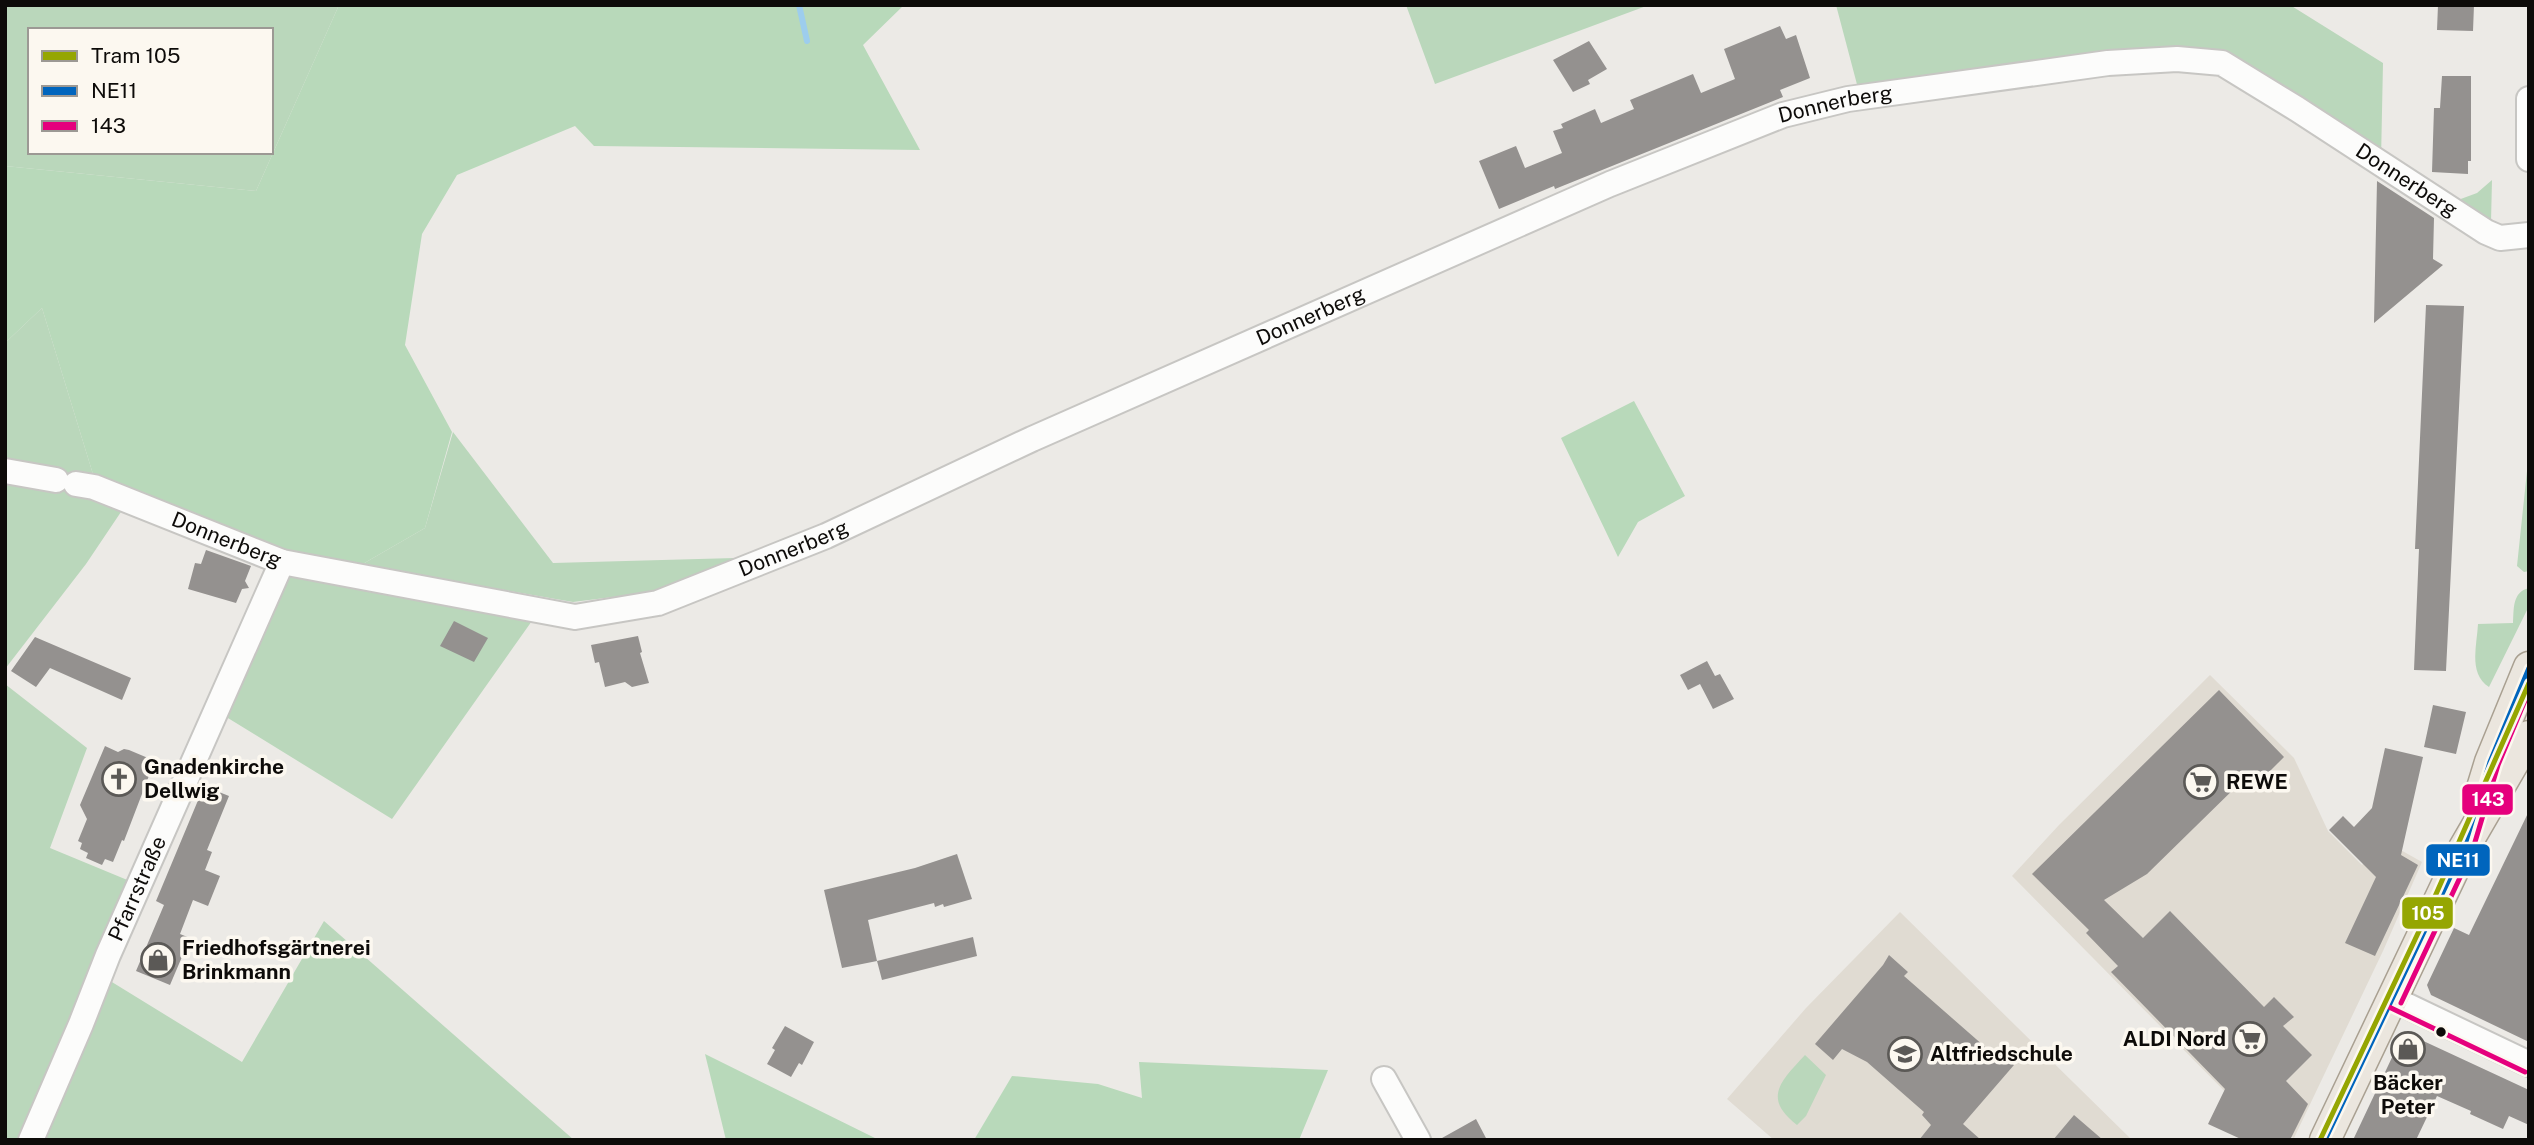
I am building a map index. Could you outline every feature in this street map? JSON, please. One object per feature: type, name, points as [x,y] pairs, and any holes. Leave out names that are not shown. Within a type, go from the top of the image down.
[{"type":"main road","points":[[2464,848],[2490,762],[2529,667]]},
{"type":"main road","points":[[2325,1140],[2464,848],[2529,736]]},
{"type":"street","name":"Donnerberg","points":[[5,471],[94,487],[282,562],[575,617],[658,603],[826,536],[1032,439],[1611,184],[1783,116],[1848,99],[1902,90],[2108,63],[2177,60],[2222,63],[2486,232],[2500,237],[2529,235]]},
{"type":"street","points":[[2529,99],[2529,159]]},
{"type":"street","name":"Pfarrstraße","points":[[31,1140],[108,955],[282,562]]},
{"type":"street","points":[[2393,999],[2529,1063]]},
{"type":"street","points":[[1384,1079],[1418,1140]]},
{"type":"shaded area","points":[[2210,675],[2294,758],[2328,831],[2362,865],[2383,844],[2390,844],[2422,862],[2294,1138],[2253,1120],[2012,876],[2059,825]]},
{"type":"shaded area","name":"Altfriedschule","points":[[1900,912],[2132,1140],[1774,1140],[1727,1099],[1806,1008]]},
{"type":"green space","points":[[5,5],[339,5],[273,153],[273,28],[28,28],[28,154],[273,154],[256,191],[5,166]]},
{"type":"green space","points":[[339,5],[904,5],[863,45],[920,150],[594,146],[575,126],[457,175],[422,234],[405,345],[452,432],[425,528],[361,565],[285,559],[96,484],[42,308],[5,343],[5,166],[256,191]]},
{"type":"green space","points":[[1406,5],[1649,5],[1435,84]]},
{"type":"green space","points":[[1836,5],[2290,5],[2383,63],[2381,160],[2222,63],[1859,92]]},
{"type":"green space","points":[[2492,180],[2491,222],[2458,200],[2477,193]]},
{"type":"green space","points":[[42,308],[96,484],[5,468],[5,343]]},
{"type":"green space","points":[[1634,401],[1685,496],[1638,522],[1618,557],[1561,438]]},
{"type":"green space","points":[[453,432],[553,563],[735,558],[653,592],[573,602],[361,565],[425,528]]},
{"type":"green space","points":[[2529,452],[2529,571],[2524,572],[2517,566]]},
{"type":"green space","points":[[5,474],[127,503],[86,564],[5,669]]},
{"type":"green space","points":[[286,567],[539,611],[392,819],[223,715]]},
{"type":"green space","points":[[2529,588],[2529,606],[2489,687],[2478,675],[2476,667],[2478,624],[2513,623],[2517,597]]},
{"type":"green space","points":[[5,684],[87,748],[50,848],[137,884],[27,1140],[5,1140]]},
{"type":"green space","points":[[324,921],[574,1140],[36,1140],[107,979],[242,1062]]},
{"type":"green space","points":[[705,1054],[879,1140],[726,1140]]},
{"type":"green space","points":[[1805,1055],[1826,1075],[1806,1116],[1797,1125],[1786,1115],[1778,1098],[1783,1081]]},
{"type":"green space","points":[[1139,1062],[1328,1070],[1299,1140],[974,1140],[1012,1076],[1098,1084],[1142,1098]]},
{"type":"building","points":[[2438,5],[2474,5],[2473,31],[2437,30]]},
{"type":"building","points":[[1780,26],[1786,39],[1796,35],[1810,78],[1780,90],[1783,97],[1499,209],[1479,161],[1516,146],[1525,168],[1562,153],[1553,131],[1563,128],[1561,124],[1595,109],[1601,123],[1634,109],[1630,100],[1693,74],[1701,93],[1735,79],[1724,49]]},
{"type":"building","points":[[1589,41],[1607,69],[1588,80],[1590,84],[1573,92],[1553,60]]},
{"type":"building","points":[[2442,76],[2471,76],[2471,161],[2468,161],[2468,174],[2432,172],[2434,108],[2440,108]]},
{"type":"building","points":[[2377,181],[2434,218],[2433,259],[2443,265],[2374,323]]},
{"type":"building","points":[[2426,305],[2464,306],[2446,671],[2414,670],[2419,549],[2415,549]]},
{"type":"building","points":[[206,550],[251,566],[245,581],[249,588],[242,589],[236,603],[188,589],[195,563],[201,564]]},
{"type":"building","points":[[454,621],[488,638],[474,662],[440,646]]},
{"type":"building","points":[[638,636],[649,683],[632,687],[625,682],[605,687],[599,662],[595,663],[591,645]]},
{"type":"building","points":[[35,637],[131,678],[122,700],[50,668],[36,687],[11,671]]},
{"type":"building","points":[[1707,661],[1715,676],[1720,674],[1734,699],[1713,709],[1700,684],[1688,690],[1680,675]]},
{"type":"building","points":[[2219,690],[2284,757],[2251,790],[2242,781],[2147,874],[2104,900],[2143,938],[2170,911],[2264,1007],[2274,997],[2294,1017],[2283,1026],[2312,1055],[2286,1081],[2308,1104],[2290,1140],[2243,1140],[2208,1124],[2225,1089],[2111,972],[2118,966],[2086,933],[2089,930],[2032,874]]},
{"type":"building","points":[[2433,705],[2466,712],[2456,754],[2424,747]]},
{"type":"building","name":"Gnadenkirche Dellwig","points":[[105,746],[118,752],[129,750],[148,758],[143,770],[150,773],[124,841],[122,840],[113,862],[105,859],[102,865],[86,858],[88,853],[80,849],[82,843],[78,841],[87,819],[80,805]]},
{"type":"building","points":[[2385,748],[2423,757],[2401,855],[2418,865],[2375,956],[2345,943],[2376,877],[2329,830],[2343,816],[2354,827],[2372,808]]},
{"type":"building","points":[[204,786],[229,796],[207,850],[212,852],[205,870],[220,876],[208,906],[193,900],[180,934],[190,938],[170,985],[136,971],[164,905],[156,901]]},
{"type":"building","points":[[2529,811],[2529,1042],[2431,995],[2427,985],[2454,928],[2469,935]]},
{"type":"building","points":[[957,854],[972,899],[944,907],[943,904],[935,907],[934,903],[868,920],[877,961],[842,968],[824,890],[915,868]]},
{"type":"building","points":[[973,937],[977,956],[882,980],[877,961]]},
{"type":"building","points":[[1889,955],[1908,972],[1904,976],[1992,1053],[1996,1049],[2014,1065],[1963,1124],[1981,1140],[1919,1140],[1931,1125],[1922,1115],[1924,1112],[1867,1062],[1842,1049],[1833,1060],[1815,1044]]},
{"type":"building","points":[[785,1026],[814,1042],[802,1065],[799,1063],[791,1077],[767,1064],[775,1050],[772,1048]]},
{"type":"building","points":[[2404,1032],[2529,1090],[2529,1125],[2509,1116],[2503,1129],[2437,1096],[2416,1140],[2353,1140]]},
{"type":"building","points":[[2074,1115],[2103,1140],[2053,1140]]},
{"type":"building","points":[[1476,1119],[1487,1140],[1440,1140],[1442,1138]]},
{"type":"waterway","points":[[799,5],[807,41]]},
{"type":"tram line","name":"105","points":[[2320,1140],[2429,910],[2529,683]]},
{"type":"transit line","name":"NE11","points":[[2325,1140],[2464,848],[2490,762],[2529,668]]},
{"type":"transit line","name":"143","points":[[2401,1003],[2472,852],[2498,765],[2529,691]]},
{"type":"transit line","name":"143","points":[[2389,1007],[2525,1072]]},
{"type":"place","name":"Gnadenkirche Dellwig","points":[[119,779]]},
{"type":"place","name":"REWE","points":[[2201,782]]},
{"type":"place","name":"Friedhofsgärtnerei Brinkmann","points":[[158,960]]},
{"type":"place","name":"ALDI Nord","points":[[2250,1039]]},
{"type":"place","name":"Bäcker Peter","points":[[2408,1049]]},
{"type":"place","name":"Altfriedschule","points":[[1905,1054]]}]
